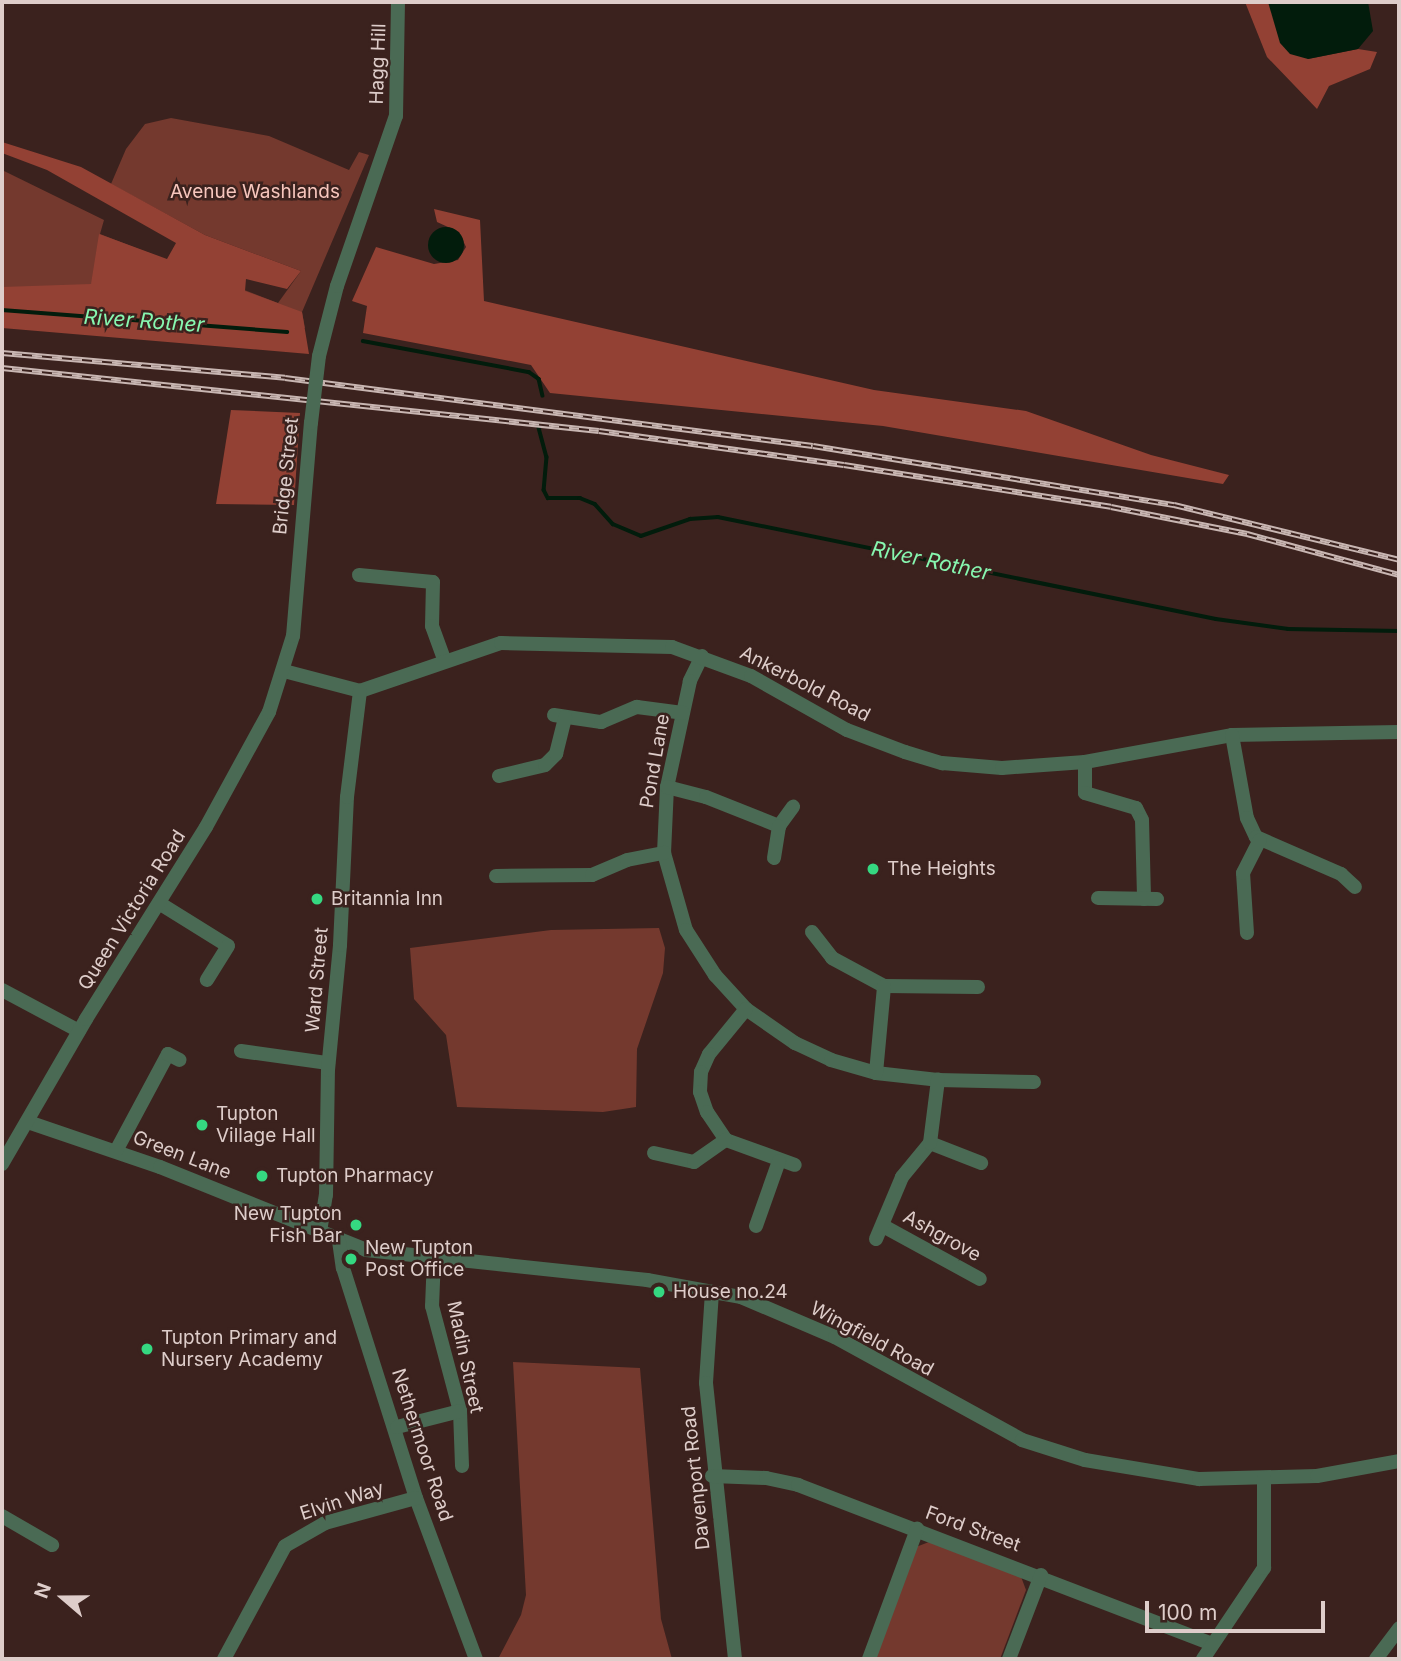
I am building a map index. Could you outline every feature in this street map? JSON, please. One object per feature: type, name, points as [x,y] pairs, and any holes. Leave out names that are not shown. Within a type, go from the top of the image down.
[{"type":"street","name":"Hagg Hill","points":[[337,286],[396,116],[398,2]]},
{"type":"street","name":"Bridge Street","points":[[284,671],[293,636],[319,356],[337,286]]},
{"type":"street","points":[[359,575],[433,582],[432,626],[445,660]]},
{"type":"street","name":"Ankerbold Road","points":[[360,691],[501,643],[672,647],[751,676],[847,730],[925,758],[1002,768],[1084,762],[1232,735],[1399,732]]},
{"type":"street","name":"Pond Lane","points":[[702,656],[683,713],[667,787],[664,853],[687,930],[715,975],[746,1009],[795,1043],[876,1073],[938,1080],[1034,1082]]},
{"type":"street","points":[[284,671],[360,691]]},
{"type":"street","name":"Queen Victoria Road","points":[[2,1164],[79,1031],[231,784],[269,712],[284,671]]},
{"type":"street","name":"Ward Street","points":[[320,1232],[326,1195],[328,1063],[340,945],[347,797],[360,691]]},
{"type":"street","points":[[499,776],[545,765],[556,754],[559,716],[601,722],[638,707],[683,713]]},
{"type":"street","points":[[1232,735],[1247,818],[1259,840],[1341,874],[1355,887]]},
{"type":"street","points":[[1084,762],[1085,793],[1136,808],[1142,820],[1151,899],[1098,898]]},
{"type":"street","points":[[667,787],[706,797],[779,826]]},
{"type":"street","points":[[774,858],[779,826],[793,807]]},
{"type":"street","points":[[1247,933],[1243,873],[1259,840]]},
{"type":"street","points":[[496,876],[592,875],[627,860],[664,853]]},
{"type":"street","points":[[159,903],[228,946],[207,981]]},
{"type":"street","points":[[812,932],[832,958],[884,986],[978,987]]},
{"type":"street","points":[[876,1073],[884,986]]},
{"type":"street","points":[[2,990],[79,1031]]},
{"type":"street","points":[[746,1009],[720,1034],[701,1072],[700,1092],[707,1112],[726,1140],[795,1165]]},
{"type":"street","points":[[241,1051],[328,1063]]},
{"type":"street","points":[[116,1151],[174,1057]]},
{"type":"street","points":[[938,1080],[930,1143],[981,1163]]},
{"type":"street","name":"Green Lane","points":[[28,1122],[116,1151],[320,1232]]},
{"type":"street","points":[[654,1153],[694,1162],[726,1140]]},
{"type":"street","name":"Ashgrove","points":[[930,1143],[902,1177],[881,1233],[980,1279]]},
{"type":"street","points":[[756,1226],[779,1161]]},
{"type":"street","name":"Wingfield Road","points":[[320,1232],[366,1250],[741,1297],[835,1336],[919,1387],[1052,1451],[1164,1475],[1264,1478],[1317,1476],[1399,1461]]},
{"type":"street","name":"Nethermoor Road","points":[[340,1241],[343,1268],[397,1427],[416,1498],[476,1659]]},
{"type":"street","name":"Madin Street","points":[[434,1257],[432,1306],[460,1411],[463,1466]]},
{"type":"street","name":"Davenport Road","points":[[712,1292],[706,1384],[712,1476],[735,1659]]},
{"type":"street","points":[[397,1427],[460,1411]]},
{"type":"street","name":"Ford Street","points":[[712,1476],[766,1478],[798,1485],[1041,1575],[1213,1644]]},
{"type":"street","points":[[1203,1659],[1264,1568],[1264,1478]]},
{"type":"street","name":"Elvin Way","points":[[223,1659],[285,1546],[325,1523],[416,1498]]},
{"type":"street","points":[[2,1516],[52,1545]]},
{"type":"street","points":[[869,1659],[917,1529]]},
{"type":"street","points":[[1009,1659],[1041,1575]]},
{"type":"street","points":[[1376,1659],[1399,1628]]},
{"type":"green space","name":"Avenue Washlands","points":[[171,118],[269,136],[349,170],[359,152],[369,155],[302,312],[305,328],[2,304],[2,170],[104,220],[100,234],[278,303],[301,271],[205,235],[111,184],[126,149],[145,124]]},
{"type":"green space","points":[[659,928],[665,948],[663,973],[637,1049],[636,1107],[603,1112],[457,1107],[446,1035],[414,999],[410,948],[551,930]]},
{"type":"green space","points":[[513,1362],[640,1368],[661,1619],[672,1659],[498,1659],[521,1615],[526,1595]]},
{"type":"green space","points":[[934,1540],[1020,1574],[1026,1590],[1000,1659],[874,1659],[916,1547]]},
{"type":"shaded area","points":[[1245,2],[1268,2],[1308,59],[1358,49],[1377,52],[1370,69],[1329,86],[1317,109],[1267,57]]},
{"type":"shaded area","points":[[1268,2],[1368,2],[1373,31],[1358,49],[1308,59],[1290,54],[1280,43]]},
{"type":"shaded area","points":[[2,142],[81,167],[205,235],[301,271],[287,289],[246,279],[245,291],[302,312],[309,354],[2,328],[2,287],[91,284],[99,234],[167,259],[176,243],[47,170],[2,153]]},
{"type":"shaded area","points":[[434,209],[480,220],[484,301],[874,390],[1026,411],[1151,455],[1229,475],[1223,484],[883,426],[550,393],[531,365],[363,333],[367,306],[352,301],[376,247],[434,264],[458,260],[466,247],[459,232],[437,222]]},
{"type":"shaded area","points":[[446,227],[459,232],[464,245],[459,258],[446,263],[433,258],[428,245],[433,232]]},
{"type":"shaded area","points":[[231,410],[300,413],[294,505],[216,504]]},
{"type":"waterway","name":"River Rother","points":[[2,310],[287,332]]},
{"type":"waterway","name":"River Rother","points":[[363,341],[529,372],[539,379],[543,396]]},
{"type":"waterway","name":"River Rother","points":[[539,428],[547,457],[544,490],[548,498],[580,498],[595,504],[613,524],[641,536],[690,519],[718,517],[1216,619],[1288,629],[1399,631]]},
{"type":"railway","points":[[2,353],[285,378],[813,446],[1174,505],[1399,560]]},
{"type":"railway","points":[[2,368],[599,431],[844,465],[1111,507],[1247,534],[1399,575]]},
{"type":"place","name":"The Heights","points":[[873,869]]},
{"type":"place","name":"Britannia Inn","points":[[317,899]]},
{"type":"place","name":"Tupton Village Hall","points":[[202,1125]]},
{"type":"place","name":"Tupton Pharmacy","points":[[262,1176]]},
{"type":"place","name":"New Tupton Fish Bar","points":[[356,1225]]},
{"type":"place","name":"New Tupton Post Office","points":[[351,1259]]},
{"type":"place","name":"House no.24","points":[[659,1292]]},
{"type":"place","name":"Tupton Primary and Nursery Academy","points":[[147,1349]]}]
